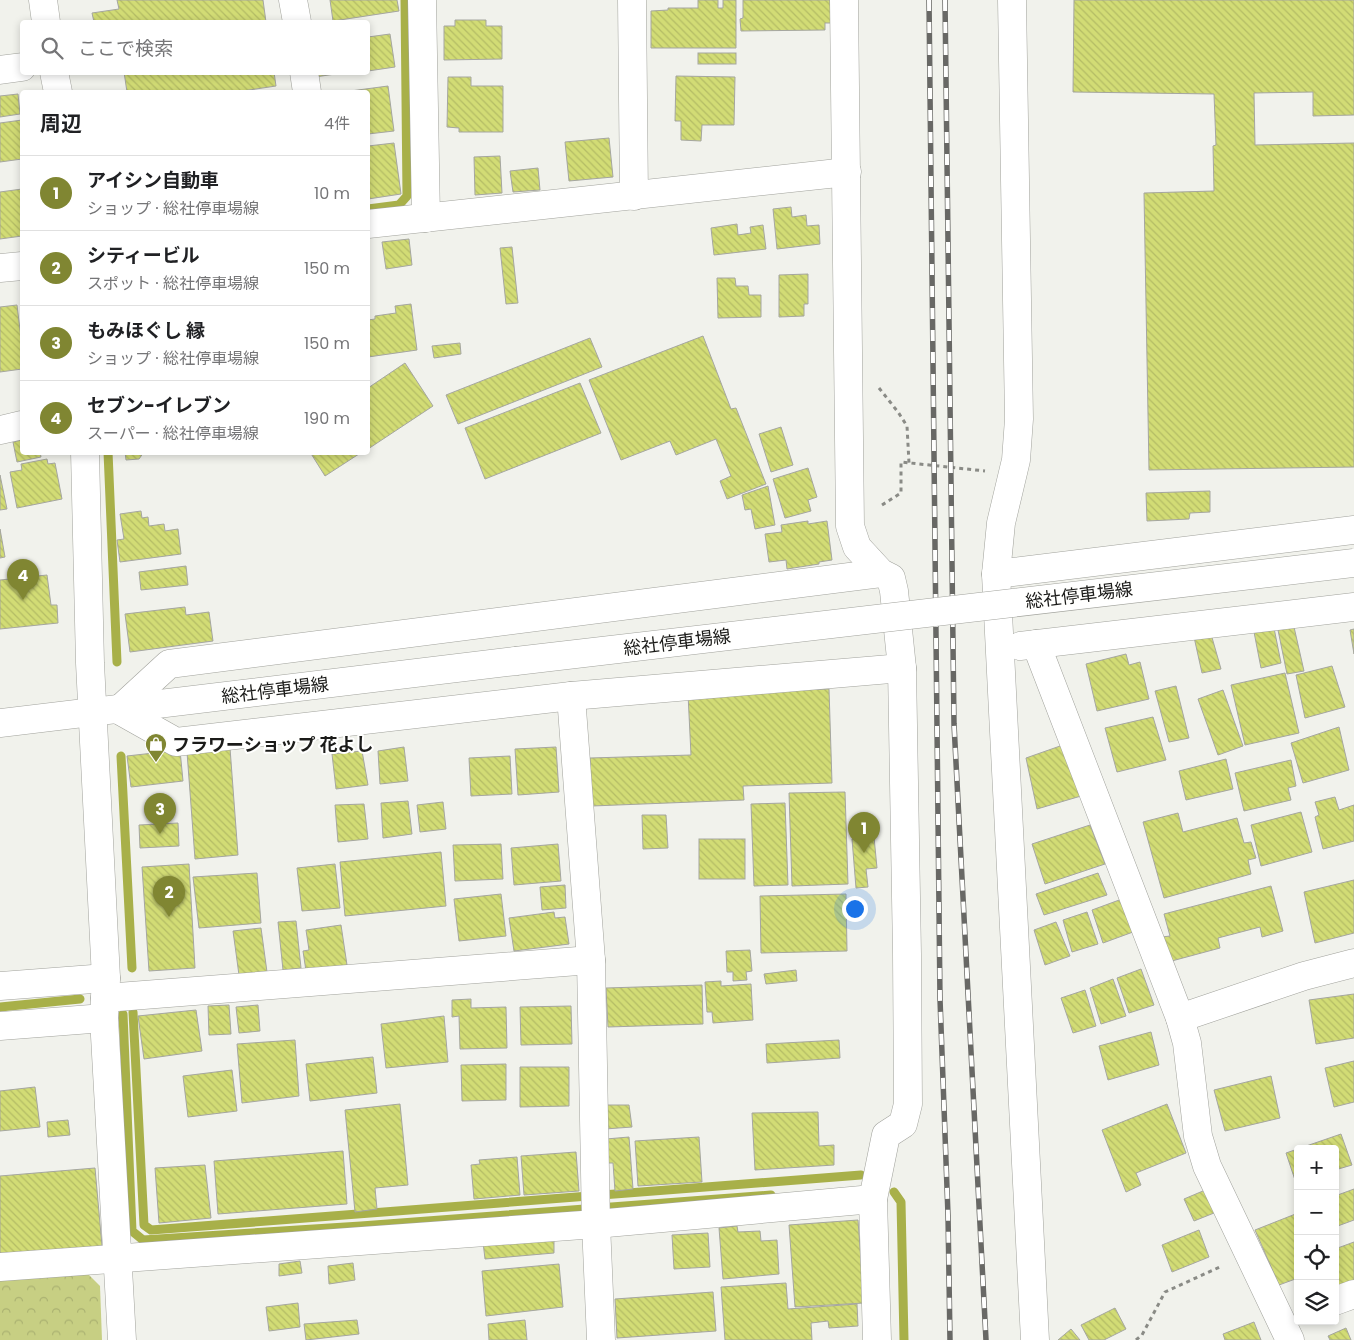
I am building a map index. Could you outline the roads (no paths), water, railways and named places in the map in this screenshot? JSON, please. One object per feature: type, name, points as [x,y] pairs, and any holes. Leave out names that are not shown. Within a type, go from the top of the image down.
[{"type":"street","points":[[43,0],[46,20]]},
{"type":"street","points":[[293,0],[297,20]]},
{"type":"street","points":[[422,0],[426,218]]},
{"type":"street","points":[[632,0],[634,196]]},
{"type":"street","points":[[844,0],[850,526],[857,547],[881,574],[891,578],[902,668],[908,1104],[903,1124],[886,1135],[873,1199],[877,1340]]},
{"type":"street","points":[[1012,0],[1019,420],[1016,460],[1001,523],[996,574],[1035,1340]]},
{"type":"street","points":[[0,70],[20,67]]},
{"type":"street","points":[[55,75],[58,90]]},
{"type":"street","points":[[304,75],[307,90]]},
{"type":"street","points":[[370,224],[847,172]]},
{"type":"street","points":[[0,268],[20,266]]},
{"type":"street","points":[[0,430],[20,425]]},
{"type":"street","points":[[85,455],[106,711],[105,998],[122,1340]]},
{"type":"street","points":[[996,574],[1354,530]]},
{"type":"street","name":"総社停車場線","points":[[0,723],[1354,563]]},
{"type":"street","points":[[106,711],[169,664],[881,574]]},
{"type":"street","points":[[1000,649],[1354,607]]},
{"type":"street","points":[[1036,644],[1180,1018],[1187,1043],[1198,1136],[1207,1166],[1249,1254],[1290,1326]]},
{"type":"street","points":[[106,711],[176,742],[571,696],[902,668]]},
{"type":"street","points":[[571,696],[591,960],[600,1340]]},
{"type":"street","points":[[0,1026],[105,998],[591,960]]},
{"type":"street","points":[[1180,1018],[1304,976],[1354,963]]},
{"type":"street","points":[[0,986],[105,998]]},
{"type":"street","points":[[0,1267],[118,1258],[596,1209],[873,1199]]},
{"type":"street","points":[[1339,1300],[1354,1294]]},
{"type":"waterway","points":[[370,209],[399,205],[407,196],[405,0]]},
{"type":"waterway","points":[[108,455],[117,662]]},
{"type":"waterway","points":[[121,756],[132,968]]},
{"type":"waterway","points":[[0,1007],[80,999]]},
{"type":"waterway","points":[[133,1012],[144,1225],[151,1230],[861,1175]]},
{"type":"waterway","points":[[123,1014],[132,1231],[143,1240],[361,1226],[771,1195]]},
{"type":"waterway","points":[[894,1192],[901,1202],[904,1340]]},
{"type":"railway","points":[[929,0],[940,999],[948,1215],[950,1340]]},
{"type":"railway","points":[[945,0],[954,724],[986,1340]]},
{"type":"place","name":"セブン-イレブン","points":[[23,600]]},
{"type":"place","name":"フラワーショップ 花よし","points":[[156,763]]},
{"type":"place","name":"もみほぐし 縁","points":[[160,834]]},
{"type":"place","name":"アイシン自動車","points":[[864,853]]},
{"type":"place","name":"シティービル","points":[[169,917]]}]
